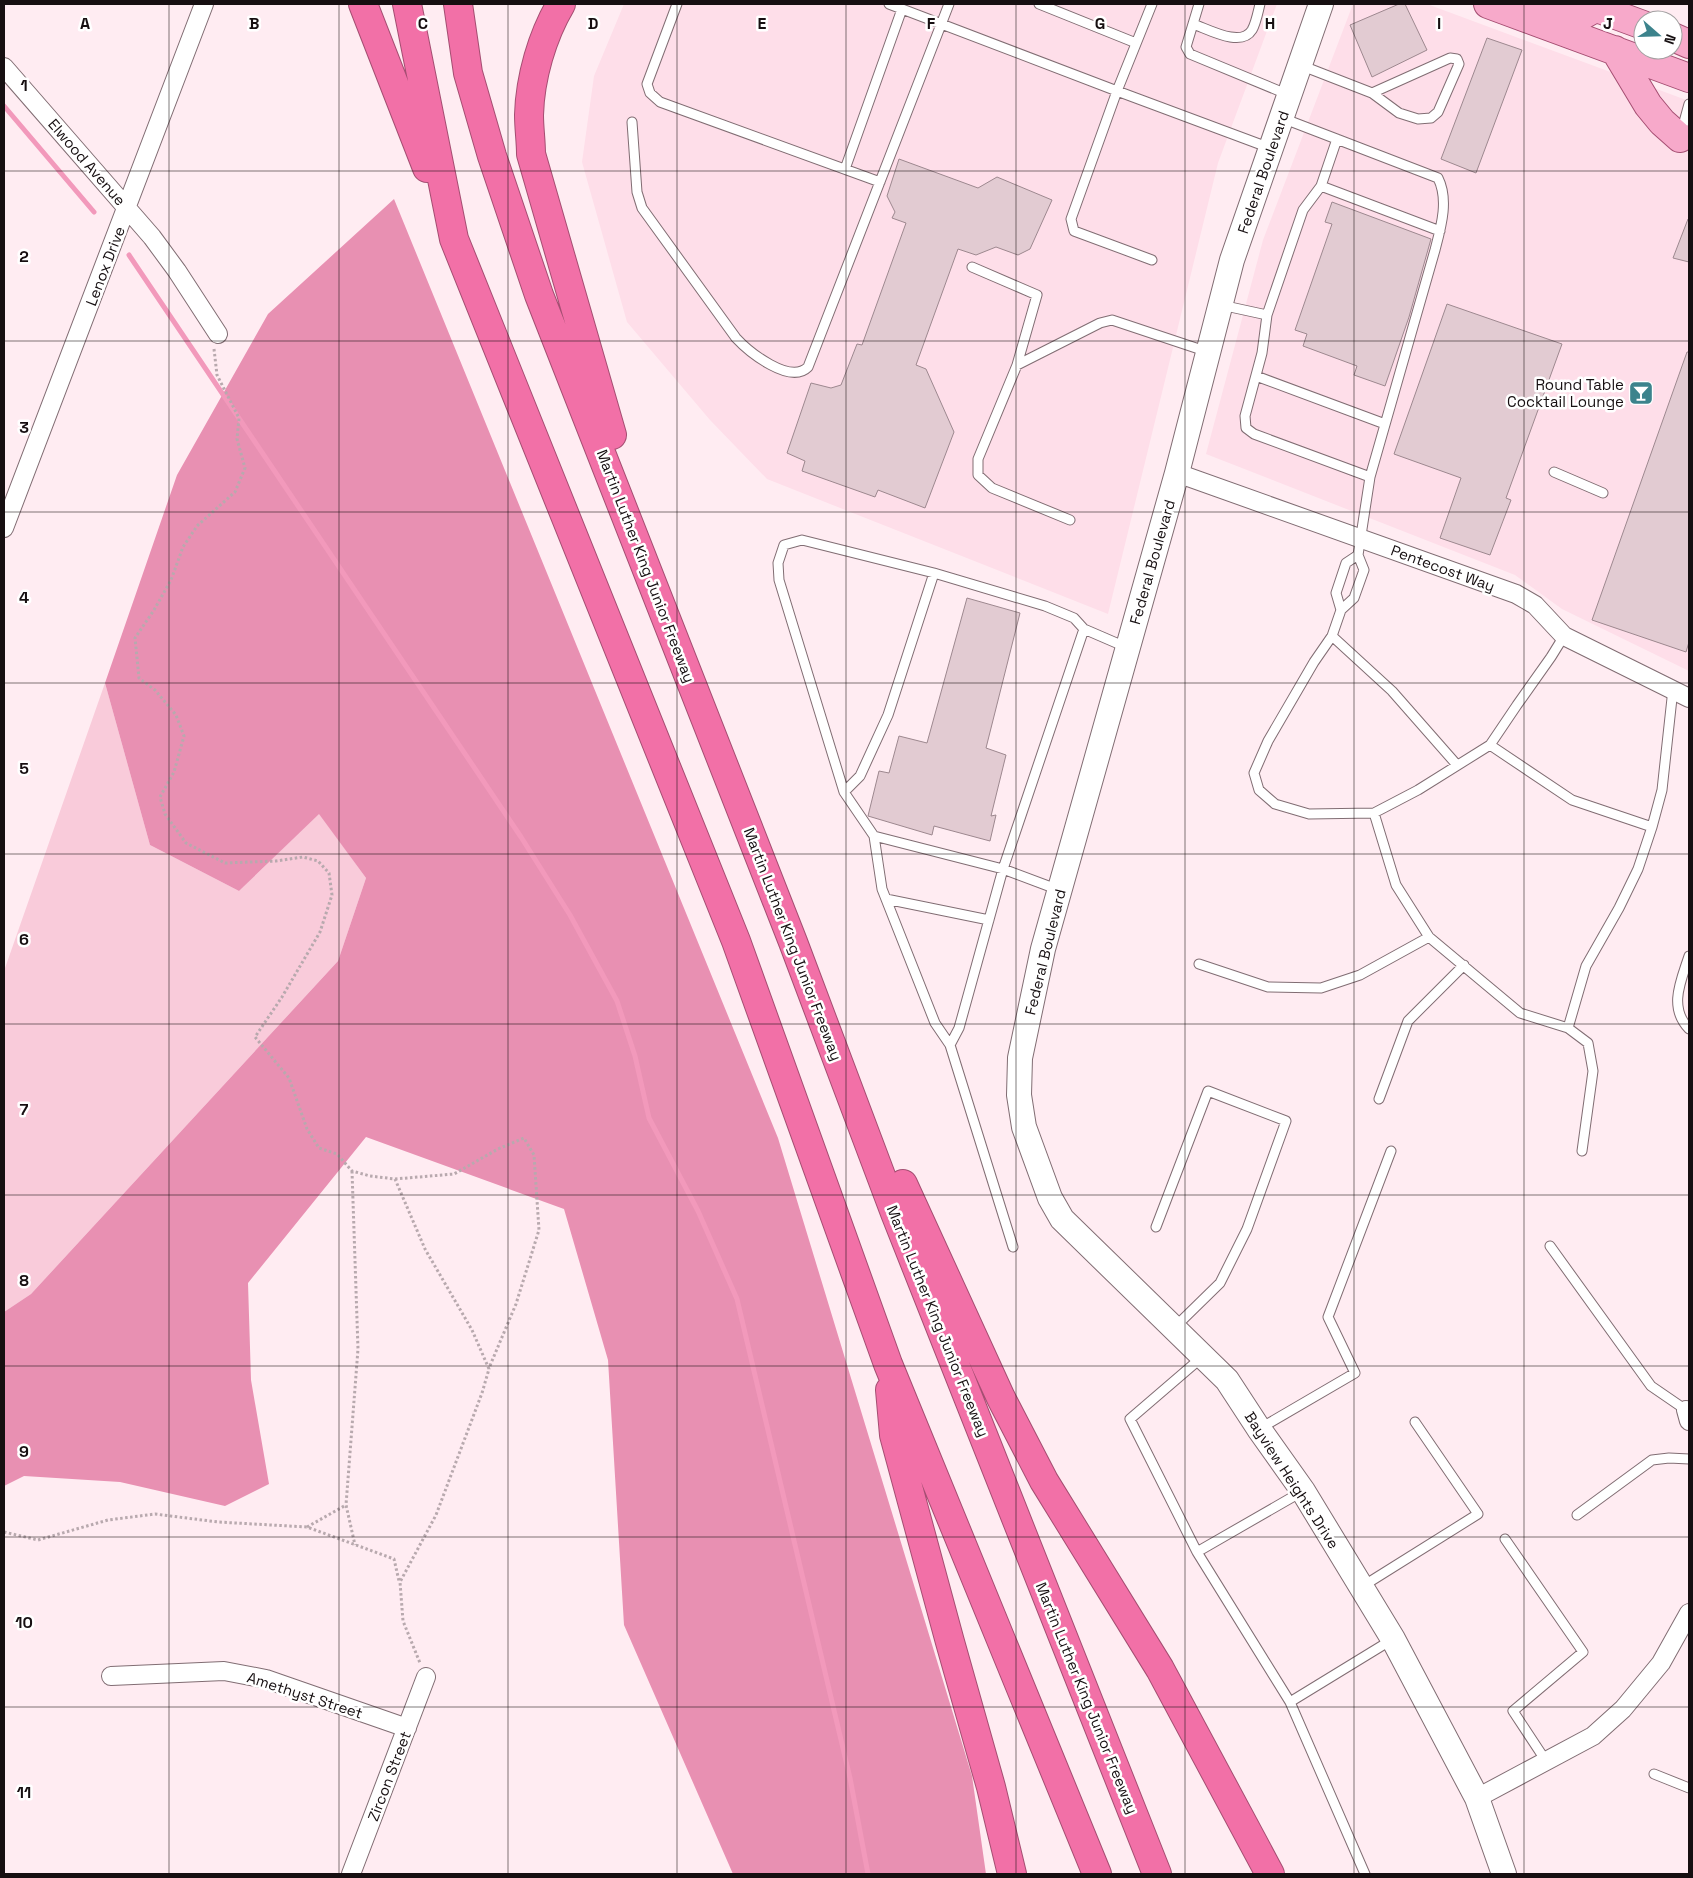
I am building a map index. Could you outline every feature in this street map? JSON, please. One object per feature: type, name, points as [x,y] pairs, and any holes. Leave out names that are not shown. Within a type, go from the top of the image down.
[{"type":"highway","points":[[363,4],[454,239],[736,940],[888,1364],[1097,1874]]},
{"type":"highway","points":[[407,4],[454,239]]},
{"type":"highway","name":"Martin Luther King Junior Freeway","points":[[458,4],[468,73],[492,156],[539,295],[793,942],[895,1213],[1157,1874]]},
{"type":"highway","points":[[561,4],[554,16],[536,66],[529,114],[531,154],[668,623]]},
{"type":"highway","points":[[793,942],[1001,1398],[1044,1482],[1160,1669],[1270,1874]]},
{"type":"highway","points":[[888,1364],[894,1435],[991,1787],[1012,1874]]},
{"type":"main road","name":"Federal Boulevard","points":[[1024,1127],[1019,1095],[1020,1058],[1043,949],[1177,473],[1232,260],[1321,4]]},
{"type":"main road","points":[[1492,4],[1689,78]]},
{"type":"main road","points":[[1545,4],[1581,16],[1590,11],[1591,5],[1633,21]]},
{"type":"main road","points":[[1616,50],[1648,105],[1662,122],[1684,142]]},
{"type":"main road","name":"Bayview Heights Drive","points":[[1024,1127],[1050,1198],[1062,1218],[1227,1380],[1302,1491],[1393,1638],[1477,1798],[1504,1874]]},
{"type":"street","name":"Lenox Drive","points":[[4,528],[204,4]]},
{"type":"street","name":"Elwood Avenue","points":[[4,67],[127,208],[178,271],[218,334]]},
{"type":"street","name":"Pentecost Way","points":[[1177,473],[1360,547],[1516,594],[1535,605],[1564,636],[1689,698]]},
{"type":"street","points":[[1477,1798],[1593,1736],[1623,1709],[1661,1663],[1689,1612]]},
{"type":"street","name":"Amethyst Street","points":[[111,1676],[224,1671],[266,1679],[407,1728]]},
{"type":"street","name":"Zircon Street","points":[[351,1874],[426,1677]]},
{"type":"lane","points":[[678,4],[647,84],[650,93],[660,102],[880,182]]},
{"type":"lane","points":[[889,4],[1271,148]]},
{"type":"lane","points":[[632,122],[637,192],[642,208],[736,338],[749,352],[780,369],[794,373],[804,372],[808,367],[949,4]]},
{"type":"lane","points":[[1039,4],[1136,43]]},
{"type":"lane","points":[[1144,26],[1146,4]]},
{"type":"lane","points":[[1152,4],[1117,91],[1071,219],[1074,231],[1152,260]]},
{"type":"lane","points":[[1199,4],[1186,47],[1190,54],[1290,95]]},
{"type":"lane","points":[[1193,24],[1236,39],[1246,36],[1252,30],[1260,4]]},
{"type":"lane","points":[[845,169],[902,9]]},
{"type":"lane","points":[[1300,65],[1372,93],[1399,113],[1418,119],[1431,118],[1438,112],[1460,64],[1457,59],[1450,58],[1372,93]]},
{"type":"lane","points":[[1684,142],[1689,104]]},
{"type":"lane","points":[[1281,118],[1438,178],[1444,196],[1440,231],[1370,476],[1360,547],[1364,570],[1354,598],[1341,610],[1332,636],[1314,662],[1268,741],[1254,773],[1260,790],[1275,804],[1309,814],[1374,813],[1418,790],[1490,745],[1517,704],[1552,658],[1564,636]]},
{"type":"lane","points":[[1337,139],[1321,186],[1303,210],[1267,315],[1262,353],[1245,416],[1246,428],[1254,434],[1370,476]]},
{"type":"lane","points":[[1321,186],[1440,231]]},
{"type":"lane","points":[[972,266],[1037,295],[1017,365],[978,459],[978,475],[992,488],[1070,520]]},
{"type":"lane","points":[[1220,305],[1267,315]]},
{"type":"lane","points":[[1017,365],[1100,323],[1112,320],[1209,352]]},
{"type":"lane","points":[[1256,376],[1385,424]]},
{"type":"lane","points":[[1554,472],[1603,493]]},
{"type":"lane","points":[[1013,1247],[950,1045],[935,1022],[882,889],[874,836],[844,792],[778,580],[778,563],[784,545],[802,540],[934,573],[1045,606],[1074,618],[1084,629],[1128,648]]},
{"type":"lane","points":[[1341,610],[1336,593],[1346,564],[1360,547]]},
{"type":"lane","points":[[844,792],[860,776],[888,715],[934,573]]},
{"type":"lane","points":[[950,1045],[959,1028],[1003,869],[1084,629]]},
{"type":"lane","points":[[1332,636],[1392,691],[1457,765]]},
{"type":"lane","points":[[1568,1028],[1586,966],[1638,869],[1652,827],[1662,790],[1673,689]]},
{"type":"lane","points":[[1490,745],[1572,800],[1652,827]]},
{"type":"lane","points":[[1374,813],[1396,885],[1429,937],[1520,1013],[1568,1028],[1588,1043],[1593,1072],[1582,1151]]},
{"type":"lane","points":[[874,836],[1003,869],[1059,890]]},
{"type":"lane","points":[[886,900],[989,920]]},
{"type":"lane","points":[[1199,964],[1268,987],[1321,988],[1360,975],[1429,937]]},
{"type":"lane","points":[[1689,956],[1678,989],[1677,1003],[1681,1020],[1689,1029]]},
{"type":"lane","points":[[1379,1099],[1408,1021],[1464,965]]},
{"type":"lane","points":[[1156,1227],[1208,1091],[1286,1121],[1246,1229],[1220,1283],[1174,1328]]},
{"type":"lane","points":[[1259,1429],[1355,1373],[1328,1318],[1391,1152]]},
{"type":"lane","points":[[1550,1246],[1651,1386],[1687,1415]]},
{"type":"lane","points":[[1203,1356],[1130,1419],[1197,1552],[1290,1702],[1365,1874]]},
{"type":"lane","points":[[1361,1588],[1478,1514],[1415,1422]]},
{"type":"lane","points":[[1577,1515],[1652,1460],[1669,1458],[1689,1459]]},
{"type":"lane","points":[[1197,1552],[1302,1491]]},
{"type":"lane","points":[[1505,1538],[1583,1652],[1513,1711],[1546,1761]]},
{"type":"lane","points":[[1290,1702],[1393,1638]]},
{"type":"lane","points":[[1654,1774],[1689,1788]]},
{"type":"path","points":[[218,334],[213,352],[217,375],[239,418],[237,439],[245,468],[235,492],[198,526],[183,547],[171,580],[135,638],[139,678],[155,690],[176,715],[184,736],[174,772],[160,798],[165,814],[186,843],[225,863],[276,861],[303,857],[318,861],[329,873],[332,896],[320,932],[282,997],[255,1037],[289,1078],[307,1129],[319,1148],[337,1154],[352,1171],[370,1176],[395,1179],[454,1174],[498,1149],[524,1138],[534,1155],[539,1230],[516,1304],[489,1369],[482,1393],[436,1515],[400,1582]]},
{"type":"path","points":[[352,1171],[358,1349],[346,1505],[355,1545]]},
{"type":"path","points":[[395,1179],[426,1249],[472,1330],[489,1369]]},
{"type":"path","points":[[306,1528],[346,1505]]},
{"type":"path","points":[[4,1532],[38,1540],[108,1520],[155,1514],[218,1522],[306,1528],[394,1559],[400,1582],[403,1621],[426,1677]]},
{"type":"shaded area","points":[[624,4],[1277,4],[1218,163],[1108,614],[767,479],[710,420],[627,322],[582,162],[594,76]]},
{"type":"shaded area","points":[[1353,4],[1427,4],[1689,101],[1689,671],[1562,609],[1515,575],[1206,454],[1263,240]]},
{"type":"shaded area","points":[[394,199],[778,1138],[972,1776],[986,1874],[733,1874],[624,1625],[608,1360],[564,1209],[366,1137],[248,1283],[251,1380],[269,1484],[225,1506],[120,1482],[24,1476],[4,1486],[4,1312],[31,1294],[338,961],[366,878],[319,814],[239,891],[150,845],[105,683],[177,475],[268,314]]},
{"type":"shaded area","points":[[105,683],[150,845],[239,891],[319,813],[366,878],[338,961],[31,1294],[4,1312],[4,971]]},
{"type":"building","points":[[1399,4],[1405,4],[1427,50],[1372,77],[1350,25]]},
{"type":"building","points":[[1487,38],[1522,50],[1476,173],[1441,159]]},
{"type":"building","points":[[899,159],[978,188],[997,177],[1052,200],[1030,249],[1018,255],[996,247],[976,255],[958,249],[916,365],[926,369],[954,432],[925,508],[878,490],[875,497],[802,471],[805,461],[787,453],[811,383],[831,388],[841,385],[857,344],[862,345],[906,223],[892,218],[895,212],[887,196]]},
{"type":"building","points":[[1332,202],[1431,239],[1409,317],[1385,386],[1354,375],[1357,366],[1303,346],[1307,334],[1295,330],[1332,224],[1325,222]]},
{"type":"building","points":[[1689,219],[1689,262],[1673,258]]},
{"type":"building","points":[[1447,304],[1562,344],[1506,498],[1511,500],[1490,555],[1440,538],[1461,478],[1394,454]]},
{"type":"building","points":[[1687,352],[1689,352],[1689,642],[1686,652],[1592,620]]},
{"type":"building","points":[[967,598],[1020,613],[986,748],[1006,755],[991,816],[996,815],[990,841],[934,826],[932,835],[868,816],[879,771],[889,773],[899,736],[927,743]]},
{"type":"waterway","points":[[4,106],[94,212]]},
{"type":"waterway","points":[[129,255],[521,837],[570,915],[617,1001],[635,1056],[649,1118],[698,1211],[737,1299],[850,1778],[868,1874]]},
{"type":"place","name":"Round Table Cocktail Lounge","points":[[1641,393]]}]
